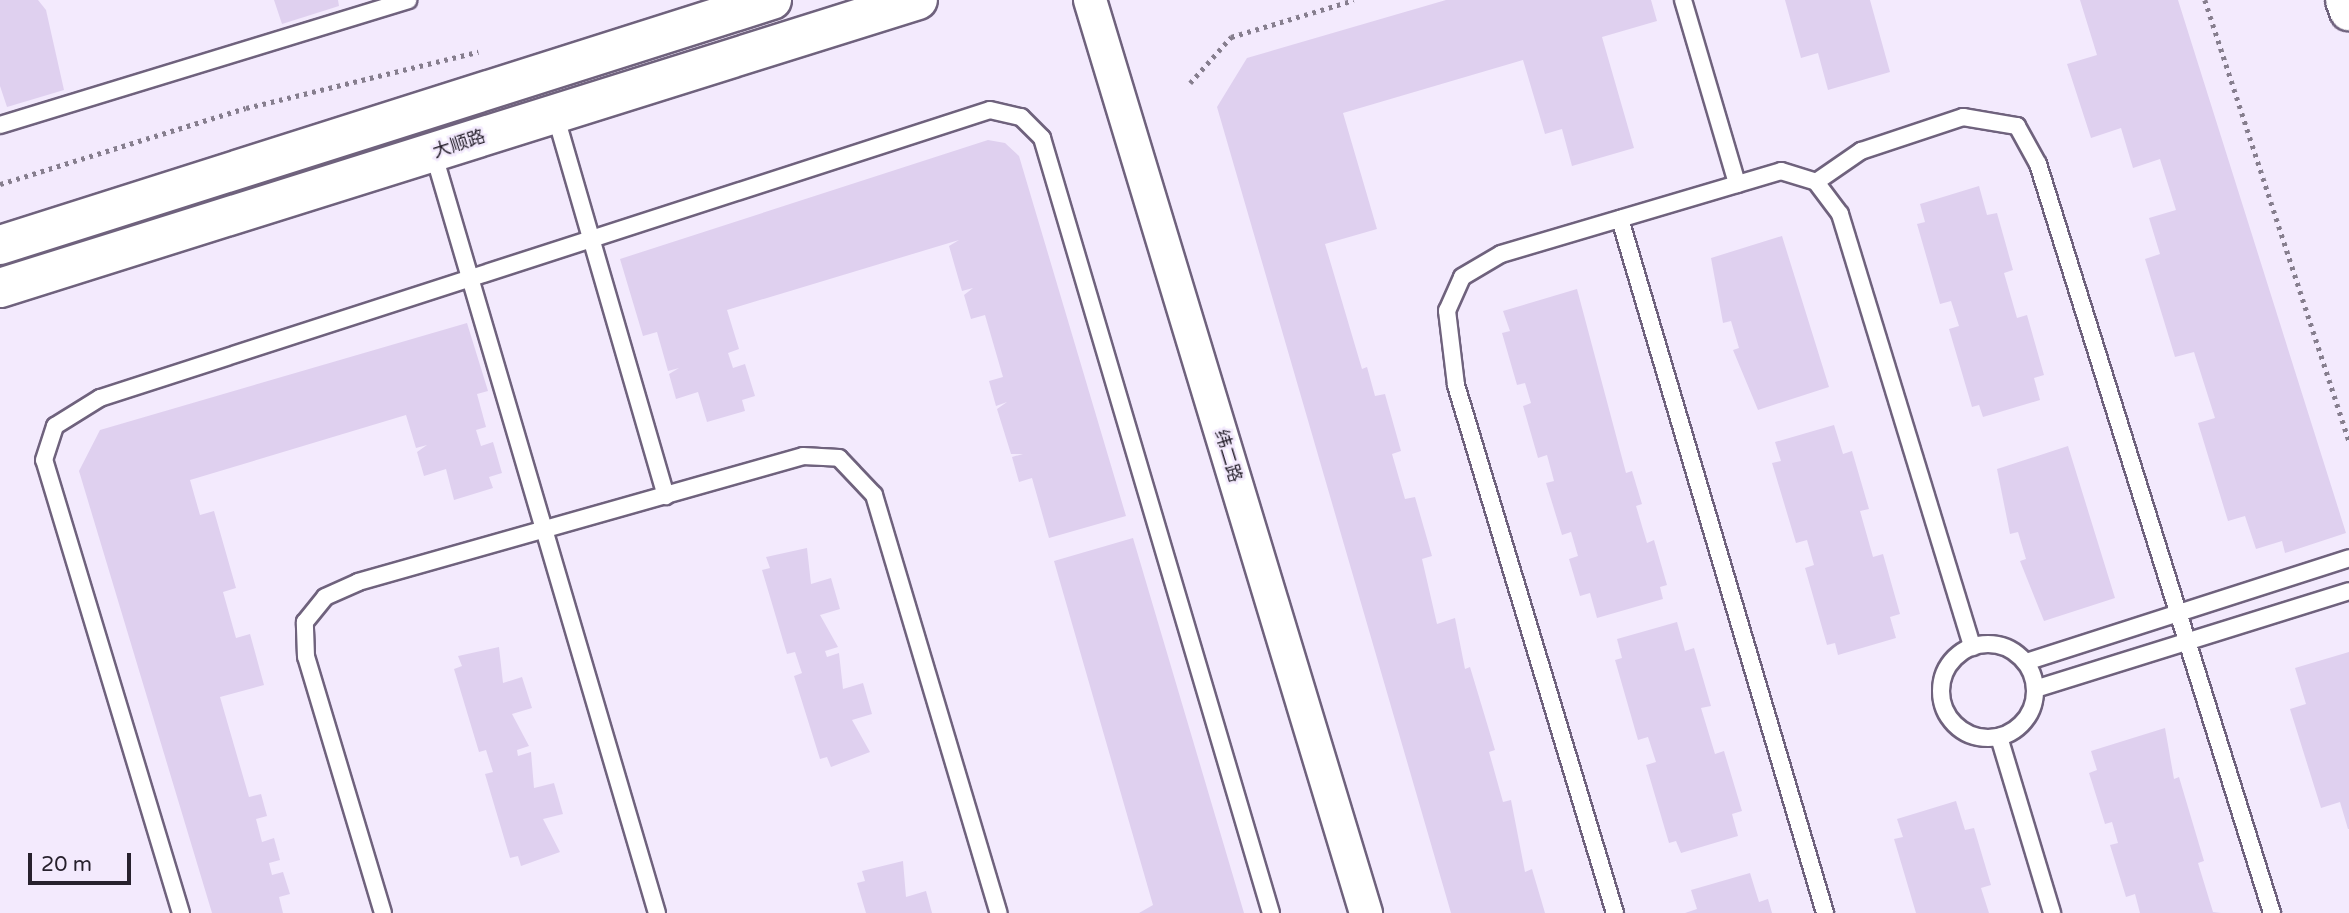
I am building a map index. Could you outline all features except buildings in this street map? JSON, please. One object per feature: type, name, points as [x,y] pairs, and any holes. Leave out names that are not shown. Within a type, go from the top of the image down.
[{"type":"street","points":[[0,245],[772,0]]},
{"type":"street","name":"大顺路","points":[[0,288],[918,0]]},
{"type":"street","name":"纬二路","points":[[1090,0],[1366,913]]},
{"type":"street","points":[[2345,0],[2349,11]]},
{"type":"lane","points":[[0,125],[408,0]]},
{"type":"lane","points":[[1683,0],[1737,184]]},
{"type":"lane","points":[[181,913],[44,460],[55,426],[100,398],[990,110],[1021,117],[1035,131],[1271,913]]},
{"type":"lane","points":[[555,114],[666,496]]},
{"type":"lane","points":[[1816,182],[1861,151],[1963,117],[2017,126],[2038,164],[2272,913]]},
{"type":"lane","points":[[433,152],[542,532],[657,913]]},
{"type":"lane","points":[[1615,913],[1456,385],[1447,311],[1462,276],[1500,254],[1781,171],[1816,182],[1840,214],[1972,647]]},
{"type":"lane","points":[[1620,219],[1825,913]]},
{"type":"lane","points":[[383,913],[306,657],[305,622],[325,597],[358,582],[803,456],[839,458],[873,495],[999,913]]},
{"type":"lane","points":[[2026,662],[2349,558]]},
{"type":"lane","points":[[2035,689],[2349,591]]},
{"type":"lane","points":[[1972,647],[2008,648],[2026,662],[2035,689],[2025,723],[1999,737],[1968,735],[1951,722],[1942,703],[1950,663],[1972,647]]},
{"type":"lane","points":[[1999,737],[2052,913]]},
{"type":"path","points":[[1190,83],[1231,37],[1354,0]]},
{"type":"path","points":[[2205,0],[2349,441]]},
{"type":"path","points":[[0,184],[246,108],[488,50]]}]
